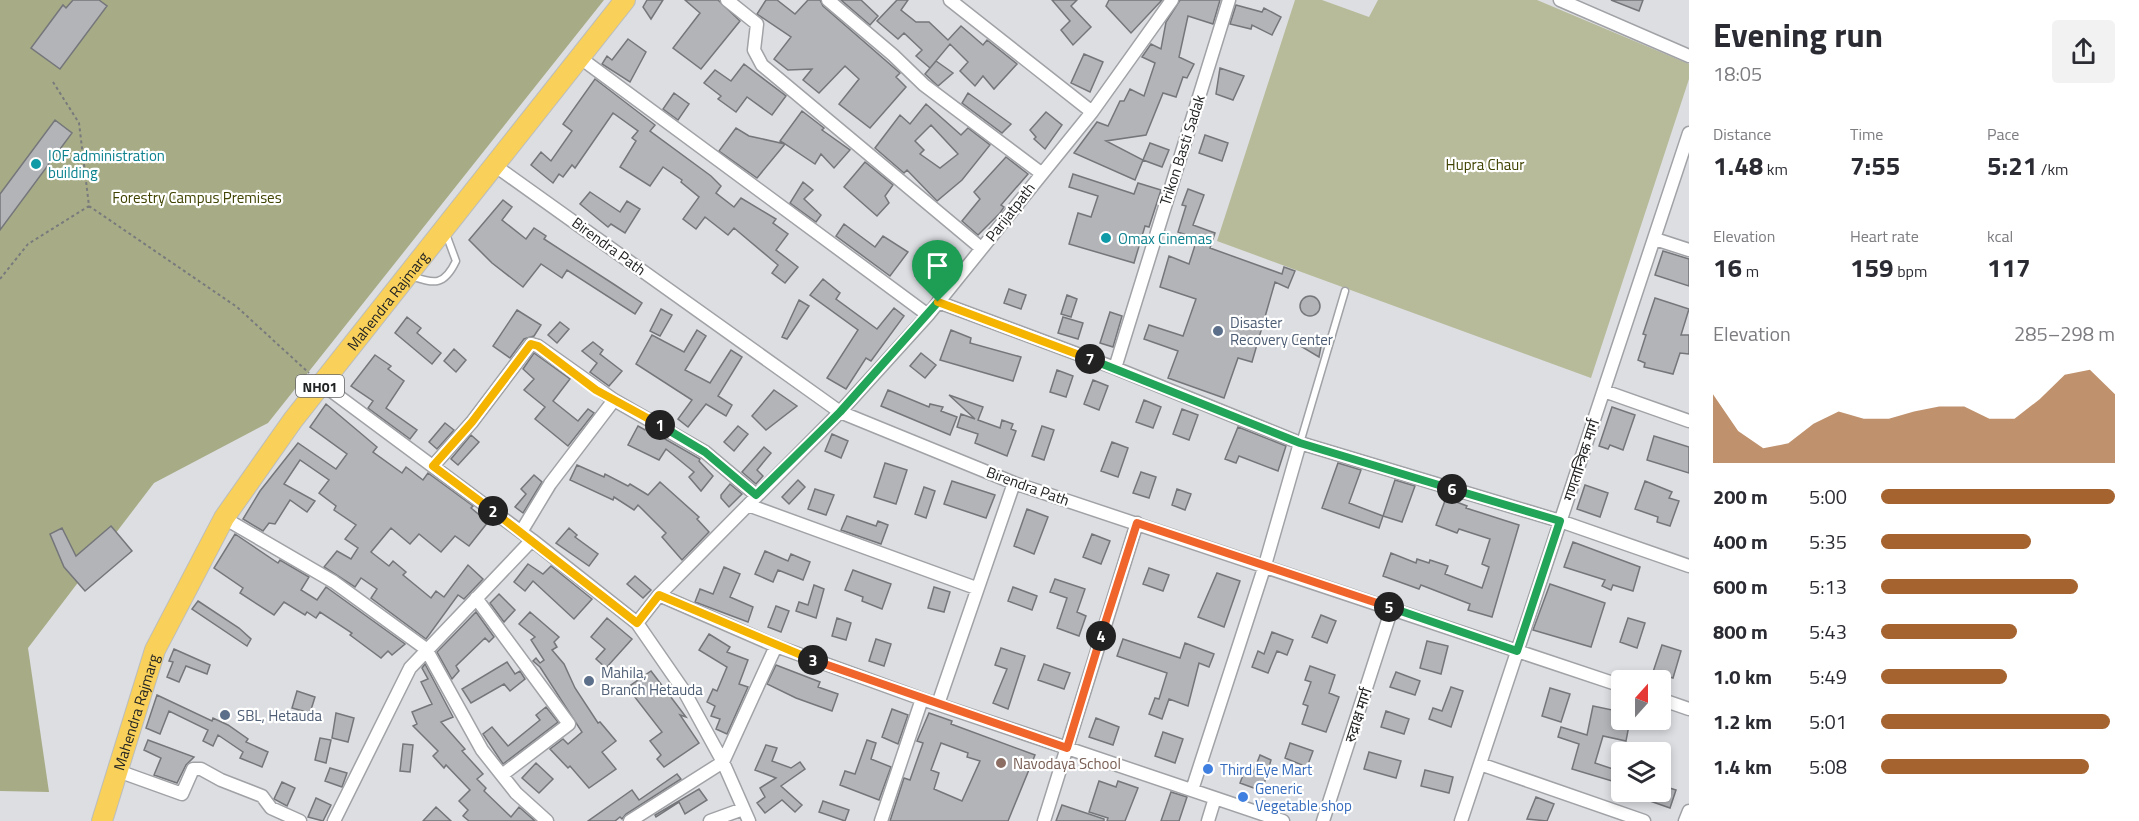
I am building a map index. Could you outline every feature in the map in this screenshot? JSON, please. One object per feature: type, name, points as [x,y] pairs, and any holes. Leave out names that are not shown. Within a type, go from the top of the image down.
[{"type":"highway","name":"Mahendra Rajmarg","points":[[102,821],[155,650],[224,518],[322,384],[625,0]]},
{"type":"street","points":[[726,0],[757,24],[754,50],[762,65],[981,248]]},
{"type":"street","points":[[828,0],[893,55],[924,85],[1041,173]]},
{"type":"street","points":[[950,0],[1092,112]]},
{"type":"street","name":"Parijatpath","points":[[637,623],[659,595],[840,412],[928,315],[1092,112],[1172,0]]},
{"type":"street","name":"Trikon Basti Sadak","points":[[1115,368],[1229,0]]},
{"type":"street","points":[[1560,0],[1689,56]]},
{"type":"street","points":[[579,57],[928,315]]},
{"type":"street","name":"गणतान्त्रिक मार्ग","points":[[1461,821],[1689,133]]},
{"type":"street","name":"Birendra Path","points":[[494,165],[840,412],[1014,483],[1611,682]]},
{"type":"street","points":[[1654,239],[1689,250]]},
{"type":"street","points":[[938,302],[1115,368],[1300,443],[1560,521],[1689,566]]},
{"type":"street","points":[[433,466],[472,422],[531,344],[538,346],[614,400],[705,452],[752,500],[976,588]]},
{"type":"street","points":[[322,384],[532,540],[637,623],[684,691],[723,762],[748,821]]},
{"type":"street","points":[[1604,392],[1689,421]]},
{"type":"street","points":[[521,532],[550,484],[614,400]]},
{"type":"street","points":[[1192,790],[1265,565],[1300,443]]},
{"type":"street","points":[[938,704],[1014,483]]},
{"type":"street","points":[[224,518],[334,582],[426,649],[482,750],[516,793],[547,821]]},
{"type":"street","points":[[1044,821],[1137,523]]},
{"type":"street","points":[[334,821],[379,735],[410,668],[532,540]]},
{"type":"street","points":[[659,595],[776,646],[921,699],[1283,821]]},
{"type":"street","points":[[476,598],[569,724],[502,775]]},
{"type":"street","name":"रुद्राक्ष मार्ग","points":[[1323,821],[1392,608]]},
{"type":"street","points":[[630,821],[723,762],[776,646]]},
{"type":"street","points":[[881,821],[921,699]]},
{"type":"street","points":[[1671,703],[1689,709]]},
{"type":"street","points":[[1480,764],[1644,821]]},
{"type":"street","points":[[118,771],[182,794],[193,769],[201,769],[221,780],[262,796],[271,808],[300,821]]},
{"type":"street","points":[[1208,821],[1215,798]]},
{"type":"street","points":[[710,821],[743,809]]},
{"type":"street","points":[[1685,821],[1689,811]]},
{"type":"lane","points":[[408,275],[433,281],[449,276],[456,261],[444,229]]},
{"type":"lane","points":[[1300,443],[1345,291]]},
{"type":"path","points":[[54,82],[79,123],[89,206],[237,307],[322,384]]},
{"type":"path","points":[[0,279],[28,244],[89,206]]},
{"type":"green space","name":"Forestry Campus Premises","points":[[0,0],[604,0],[268,423],[154,483],[28,648],[49,792],[0,791]]},
{"type":"green space","name":"Hupra Chaur","points":[[1295,0],[1322,0],[1369,17],[1378,0],[1537,0],[1689,64],[1689,79],[1591,378],[1217,241]]},
{"type":"building","points":[[73,0],[99,0],[107,6],[60,69],[31,48],[63,5],[66,8]]},
{"type":"building","points":[[647,0],[663,0],[651,19],[643,7]]},
{"type":"building","points":[[685,0],[718,0],[740,21],[701,69],[673,48],[700,13]]},
{"type":"building","points":[[766,0],[777,0],[795,14],[808,0],[820,0],[823,6],[900,73],[896,77],[906,87],[870,128],[839,104],[859,79],[845,66],[819,93],[803,80],[812,69],[788,70],[774,59],[791,37],[757,14]]},
{"type":"building","points":[[841,0],[861,0],[878,16],[870,25]]},
{"type":"building","points":[[897,0],[908,0],[901,10],[916,22],[929,22],[948,40],[961,26],[983,45],[987,40],[1017,64],[994,89],[983,76],[975,86],[960,71],[968,62],[950,44],[930,68],[916,56],[922,50],[904,33],[898,39],[877,21]]},
{"type":"building","points":[[1052,0],[1077,0],[1071,6],[1091,27],[1073,45],[1061,30],[1070,21]]},
{"type":"building","points":[[1109,0],[1162,0],[1131,33],[1106,6]]},
{"type":"building","points":[[1180,0],[1220,0],[1213,24],[1188,16],[1179,57],[1194,64],[1187,78],[1183,77],[1176,97],[1163,93],[1146,135],[1106,141],[1143,160],[1135,180],[1074,153],[1097,122],[1108,126],[1120,101],[1124,101],[1130,89],[1144,96],[1155,63],[1142,57],[1151,44],[1161,49],[1166,22]]},
{"type":"building","points":[[1611,0],[1643,0],[1639,11]]},
{"type":"building","points":[[1236,5],[1262,12],[1264,8],[1281,17],[1272,35],[1252,25],[1251,29],[1230,24]]},
{"type":"building","points":[[628,39],[646,52],[630,82],[602,64],[607,56],[612,60]]},
{"type":"building","points":[[1084,54],[1103,62],[1090,92],[1071,83]]},
{"type":"building","points":[[936,61],[953,73],[938,86],[925,74]]},
{"type":"building","points":[[744,64],[786,96],[772,115],[747,97],[736,112],[718,99],[721,96],[704,83],[715,70],[731,81]]},
{"type":"building","points":[[1220,68],[1244,76],[1233,100],[1216,94]]},
{"type":"building","points":[[595,79],[655,125],[650,131],[711,176],[721,186],[716,193],[734,207],[741,198],[776,219],[773,223],[788,234],[776,250],[798,267],[785,283],[772,273],[778,265],[734,228],[728,235],[705,217],[696,229],[683,219],[699,197],[681,182],[682,180],[663,167],[650,186],[620,167],[636,141],[632,138],[638,131],[613,113],[575,168],[572,165],[563,177],[559,174],[553,183],[531,165],[541,152],[551,161],[572,131],[563,124]]},
{"type":"building","points":[[674,93],[689,104],[678,120],[663,109]]},
{"type":"building","points":[[968,93],[1011,124],[1002,133],[962,103]]},
{"type":"building","points":[[926,104],[961,135],[968,128],[990,145],[962,180],[937,201],[907,170],[904,173],[875,148],[900,115],[910,124]],"holes":[[[931,125],[958,154],[940,168],[920,154],[924,150],[915,141]]]},
{"type":"building","points":[[802,111],[824,128],[822,130],[850,150],[834,168],[821,154],[815,164],[780,141]]},
{"type":"building","points":[[1046,112],[1062,125],[1045,149],[1034,139],[1036,137],[1030,130]]},
{"type":"building","name":"IOF administration building","points":[[55,120],[72,133],[0,230],[0,194]]},
{"type":"building","points":[[736,128],[749,136],[785,144],[757,178],[719,151]]},
{"type":"building","points":[[1205,135],[1228,143],[1222,161],[1199,153]]},
{"type":"building","points":[[1150,143],[1169,150],[1162,167],[1143,160]]},
{"type":"building","points":[[1006,157],[1028,174],[1001,205],[1004,207],[1000,213],[978,235],[962,221],[980,199],[974,192]]},
{"type":"building","points":[[865,162],[893,185],[885,196],[889,203],[877,216],[844,187]]},
{"type":"building","points":[[1073,174],[1134,194],[1138,183],[1161,190],[1149,227],[1145,226],[1134,263],[1069,244],[1078,213],[1091,217],[1098,196],[1069,187]]},
{"type":"building","points":[[803,182],[813,190],[804,199],[821,215],[816,222],[790,203]]},
{"type":"building","points":[[1188,189],[1204,195],[1193,225],[1215,233],[1210,248],[1282,274],[1284,267],[1295,271],[1288,288],[1275,282],[1252,362],[1238,358],[1224,398],[1168,378],[1178,351],[1144,339],[1149,325],[1183,336],[1196,299],[1160,287],[1169,256],[1189,264],[1197,239],[1178,232],[1186,206],[1182,205]]},
{"type":"building","points":[[590,192],[620,212],[627,201],[640,209],[625,233],[611,224],[608,227],[580,204]]},
{"type":"building","points":[[503,200],[512,207],[502,220],[526,239],[534,228],[546,236],[544,239],[642,303],[635,314],[567,270],[562,278],[541,264],[523,287],[492,263],[469,240]]},
{"type":"building","points":[[844,224],[875,247],[883,236],[908,252],[890,276],[836,236]]},
{"type":"building","points":[[1663,251],[1689,259],[1689,286],[1655,275]]},
{"type":"building","points":[[926,262],[949,276],[935,293],[915,276]]},
{"type":"building","points":[[823,279],[840,293],[836,299],[877,329],[894,308],[904,316],[871,361],[866,358],[846,389],[827,378],[858,330],[810,295]]},
{"type":"building","points":[[1009,289],[1026,295],[1021,309],[1004,303]]},
{"type":"building","points":[[1067,295],[1077,299],[1071,317],[1061,314]]},
{"type":"building","points":[[1310,296],[1317,299],[1320,306],[1317,313],[1310,316],[1303,313],[1300,306],[1303,299]]},
{"type":"building","points":[[1655,298],[1689,309],[1681,335],[1689,335],[1689,354],[1680,353],[1673,374],[1644,367],[1645,363],[1638,360],[1646,335],[1643,334]]},
{"type":"building","points":[[799,300],[809,306],[787,339],[782,337]]},
{"type":"building","points":[[661,309],[672,315],[660,336],[650,331]]},
{"type":"building","points":[[517,310],[541,325],[534,336],[524,339],[510,358],[493,346]]},
{"type":"building","points":[[1110,312],[1122,316],[1113,347],[1100,343]]},
{"type":"building","points":[[407,317],[421,328],[417,333],[441,353],[432,364],[395,333]]},
{"type":"building","points":[[1063,317],[1083,323],[1078,339],[1058,333]]},
{"type":"building","points":[[560,322],[569,329],[557,343],[548,335]]},
{"type":"building","points":[[697,330],[706,336],[685,370],[710,383],[731,350],[742,357],[718,396],[732,405],[726,416],[706,404],[688,427],[678,419],[692,400],[636,364],[652,335],[684,352]]},
{"type":"building","points":[[951,330],[971,338],[970,343],[1021,357],[1013,381],[940,360]]},
{"type":"building","points":[[1299,335],[1322,341],[1319,357],[1297,344]]},
{"type":"building","points":[[593,342],[603,350],[600,354],[622,371],[609,386],[590,372],[597,363],[582,351]]},
{"type":"building","points":[[454,349],[466,360],[456,372],[444,361]]},
{"type":"building","points":[[534,353],[570,379],[553,401],[578,421],[588,409],[594,413],[568,446],[535,419],[545,407],[524,390],[534,379],[523,369]]},
{"type":"building","points":[[921,353],[936,365],[925,378],[910,366]]},
{"type":"building","points":[[375,355],[391,366],[388,369],[404,381],[386,408],[417,430],[410,439],[368,408],[373,401],[351,386]]},
{"type":"building","points":[[1057,370],[1073,376],[1066,397],[1050,392]]},
{"type":"building","points":[[1093,380],[1108,386],[1099,410],[1084,404]]},
{"type":"building","points":[[774,390],[797,406],[766,430],[752,416]]},
{"type":"building","points":[[888,390],[929,407],[930,404],[943,407],[941,411],[957,417],[950,435],[881,406]]},
{"type":"building","points":[[949,395],[983,407],[978,420],[1000,428],[1002,420],[1013,424],[1011,429],[1016,431],[1007,456],[975,443],[978,434],[957,427],[961,414],[975,419]]},
{"type":"building","points":[[1144,400],[1161,407],[1153,428],[1136,422]]},
{"type":"building","points":[[326,404],[377,447],[373,452],[402,473],[406,467],[423,480],[428,473],[473,506],[471,508],[488,522],[469,546],[455,536],[441,552],[419,534],[410,544],[391,528],[371,552],[389,566],[393,561],[406,572],[403,575],[431,598],[436,591],[444,597],[468,565],[483,579],[464,599],[458,595],[426,639],[371,598],[377,589],[361,578],[355,587],[324,567],[337,551],[351,559],[358,548],[345,539],[356,525],[334,510],[336,506],[319,493],[329,480],[300,460],[284,484],[315,501],[307,512],[290,500],[275,524],[269,523],[263,531],[243,519],[260,491],[298,443],[336,469],[347,454],[310,427]]},
{"type":"building","points":[[1612,407],[1635,415],[1623,450],[1610,445],[1608,449],[1599,446]]},
{"type":"building","points":[[1182,409],[1198,415],[1189,440],[1173,434]]},
{"type":"building","points":[[445,423],[454,430],[437,449],[429,442]]},
{"type":"building","points":[[638,426],[645,430],[646,428],[700,459],[699,461],[713,476],[701,491],[689,477],[694,472],[666,449],[659,460],[628,445]]},
{"type":"building","points":[[738,426],[748,434],[734,451],[724,442]]},
{"type":"building","points":[[1042,426],[1054,430],[1044,460],[1032,456]]},
{"type":"building","points":[[1238,427],[1286,446],[1278,471],[1239,456],[1236,463],[1225,459]]},
{"type":"building","points":[[832,434],[848,441],[841,458],[825,451]]},
{"type":"building","points":[[471,435],[479,442],[458,465],[451,459]]},
{"type":"building","points":[[1654,436],[1689,447],[1689,473],[1647,460]]},
{"type":"building","points":[[1112,442],[1128,448],[1118,477],[1101,471]]},
{"type":"building","points":[[764,447],[771,453],[757,470],[763,476],[756,484],[742,472]]},
{"type":"building","points":[[885,463],[907,470],[896,504],[874,497]]},
{"type":"building","points":[[1338,463],[1361,470],[1349,503],[1383,516],[1379,528],[1322,508]]},
{"type":"building","points":[[577,465],[604,477],[605,474],[628,486],[630,484],[648,495],[660,482],[699,517],[697,519],[709,532],[682,560],[662,537],[666,533],[638,505],[634,510],[614,497],[613,500],[570,480]]},
{"type":"building","points":[[1141,472],[1156,477],[1149,498],[1133,493]]},
{"type":"building","points":[[534,475],[542,482],[523,513],[515,507],[526,494],[521,489]]},
{"type":"building","points":[[798,480],[805,487],[789,504],[782,497]]},
{"type":"building","points":[[1395,480],[1415,486],[1402,522],[1383,516]]},
{"type":"building","points":[[952,481],[995,495],[986,518],[944,504]]},
{"type":"building","points":[[1645,481],[1672,492],[1669,498],[1679,501],[1670,526],[1657,522],[1658,517],[1635,509]]},
{"type":"building","points":[[730,484],[742,494],[729,507],[721,495]]},
{"type":"building","points":[[1585,485],[1608,493],[1600,517],[1577,509]]},
{"type":"building","points":[[924,487],[935,491],[926,518],[915,514]]},
{"type":"building","points":[[815,489],[834,495],[826,515],[808,509]]},
{"type":"building","points":[[1177,489],[1191,494],[1185,510],[1172,505]]},
{"type":"building","points":[[1446,498],[1467,506],[1466,508],[1519,525],[1492,617],[1468,610],[1470,604],[1421,585],[1419,589],[1383,576],[1391,553],[1416,563],[1417,559],[1429,563],[1430,560],[1448,566],[1445,574],[1482,588],[1489,567],[1482,564],[1490,539],[1459,529],[1457,533],[1436,525]]},
{"type":"building","points":[[1027,509],[1048,517],[1034,554],[1014,546]]},
{"type":"building","points":[[847,516],[876,526],[878,521],[888,525],[881,544],[841,530]]},
{"type":"building","points":[[111,526],[132,551],[85,591],[64,567],[50,534],[62,528],[76,556]]},
{"type":"building","points":[[569,528],[577,535],[575,537],[598,554],[589,566],[556,543]]},
{"type":"building","points":[[235,534],[278,563],[280,560],[309,577],[301,590],[317,600],[326,587],[405,644],[392,655],[388,651],[381,658],[350,635],[352,633],[320,612],[316,618],[307,612],[305,615],[284,602],[274,615],[240,593],[243,588],[214,568]]},
{"type":"building","points":[[1092,534],[1110,541],[1101,564],[1083,557]]},
{"type":"building","points":[[1573,542],[1640,567],[1633,591],[1613,585],[1611,590],[1602,586],[1605,580],[1564,567]]},
{"type":"building","points":[[765,551],[788,561],[791,554],[810,562],[803,580],[778,570],[773,582],[755,574]]},
{"type":"building","points":[[528,564],[543,574],[551,566],[592,599],[574,619],[533,581],[525,591],[514,582]]},
{"type":"building","points":[[724,567],[740,574],[730,597],[753,607],[748,622],[695,602],[700,589],[713,594]]},
{"type":"building","points":[[1149,568],[1169,575],[1163,591],[1143,584]]},
{"type":"building","points":[[853,570],[891,584],[882,609],[862,601],[863,597],[845,590]]},
{"type":"building","points":[[1217,573],[1240,581],[1224,627],[1198,617]]},
{"type":"building","points":[[635,576],[651,590],[643,598],[627,584]]},
{"type":"building","points":[[1055,579],[1085,589],[1077,612],[1086,616],[1079,636],[1057,628],[1067,598],[1050,592]]},
{"type":"building","points":[[1550,584],[1605,603],[1591,647],[1533,630]]},
{"type":"building","points":[[814,585],[824,589],[816,618],[796,611],[799,602],[808,605]]},
{"type":"building","points":[[934,587],[950,592],[944,612],[928,608]]},
{"type":"building","points":[[1013,587],[1037,596],[1032,610],[1008,601]]},
{"type":"building","points":[[499,594],[515,610],[504,622],[490,603]]},
{"type":"building","points":[[198,601],[239,628],[251,639],[247,646],[192,609]]},
{"type":"building","points":[[776,606],[789,611],[781,632],[768,627]]},
{"type":"building","points":[[476,612],[494,637],[489,642],[485,638],[456,666],[459,671],[452,679],[437,652]]},
{"type":"building","points":[[530,612],[559,637],[554,642],[557,647],[552,650],[564,664],[575,688],[598,723],[600,722],[616,741],[602,752],[616,769],[589,788],[570,766],[568,768],[550,749],[563,739],[568,744],[582,732],[540,667],[533,661],[536,658],[540,663],[544,660],[531,640],[535,637],[519,624]]},
{"type":"building","points":[[1321,615],[1336,621],[1327,643],[1312,637]]},
{"type":"building","points":[[607,618],[632,639],[606,668],[596,659],[605,649],[591,637]]},
{"type":"building","points":[[837,618],[851,623],[846,640],[832,636]]},
{"type":"building","points":[[1628,618],[1645,623],[1637,648],[1620,642]]},
{"type":"building","points":[[1272,632],[1293,640],[1287,655],[1277,651],[1268,673],[1252,667],[1258,651],[1264,654]]},
{"type":"building","points":[[709,634],[730,647],[727,652],[748,660],[739,684],[748,687],[727,734],[716,729],[720,719],[711,716],[715,706],[707,702],[713,689],[717,691],[727,667],[699,650]]},
{"type":"building","points":[[876,639],[891,644],[884,666],[869,661]]},
{"type":"building","points":[[1123,639],[1180,658],[1185,643],[1214,654],[1209,667],[1199,663],[1188,706],[1169,699],[1162,719],[1149,714],[1155,698],[1159,699],[1167,673],[1117,656]]},
{"type":"building","points":[[1427,641],[1448,646],[1441,674],[1420,668]]},
{"type":"building","points":[[1662,645],[1681,651],[1673,678],[1671,670],[1654,670]]},
{"type":"building","points":[[1001,648],[1025,656],[1008,709],[993,703],[1007,669],[995,665]]},
{"type":"building","points":[[174,649],[210,665],[207,674],[186,666],[179,682],[167,677],[173,662],[169,661]]},
{"type":"building","points":[[507,662],[515,674],[520,671],[525,679],[510,691],[504,684],[471,703],[462,689]]},
{"type":"building","points":[[425,664],[453,717],[441,722],[465,749],[462,751],[483,774],[477,779],[486,788],[484,791],[511,817],[519,807],[535,821],[469,821],[463,816],[468,810],[459,801],[470,790],[446,765],[444,768],[433,756],[438,751],[413,726],[417,724],[412,712],[432,704],[421,682],[428,679],[422,668]]},
{"type":"building","points":[[1044,664],[1070,673],[1064,689],[1038,680]]},
{"type":"building","points":[[776,665],[820,682],[818,687],[838,694],[832,711],[796,698],[767,684]]},
{"type":"building","points":[[1310,666],[1335,675],[1329,693],[1339,697],[1326,732],[1302,724],[1308,706],[1303,704],[1311,682],[1305,680]]},
{"type":"building","points":[[651,671],[686,717],[680,715],[699,743],[664,767],[657,759],[661,755],[650,741],[662,732],[634,696],[637,694],[631,685]]},
{"type":"building","points":[[1396,672],[1420,681],[1415,695],[1390,687]]},
{"type":"building","points":[[1451,687],[1463,691],[1451,727],[1429,719],[1433,708],[1442,711]]},
{"type":"building","points":[[1550,688],[1570,694],[1561,722],[1542,716]]},
{"type":"building","points":[[297,691],[315,697],[310,713],[292,708]]},
{"type":"building","points":[[157,695],[212,721],[213,718],[228,725],[248,739],[246,742],[268,752],[262,767],[240,758],[243,752],[218,735],[213,746],[203,741],[208,730],[169,711],[160,734],[146,728]]},
{"type":"building","points":[[1593,706],[1611,710],[1611,730],[1628,730],[1626,741],[1603,736],[1595,763],[1611,768],[1611,781],[1572,769],[1579,744],[1558,737],[1561,727],[1587,735]]},
{"type":"building","points":[[546,707],[558,722],[503,764],[483,734],[492,727],[508,746],[540,720],[536,715]]},
{"type":"building","points":[[892,709],[908,715],[898,744],[882,737]]},
{"type":"building","points":[[1386,711],[1409,719],[1404,734],[1381,727]]},
{"type":"building","points":[[336,713],[354,718],[348,742],[332,738]]},
{"type":"building","points":[[929,713],[952,721],[951,724],[1035,755],[1008,821],[890,821],[904,778],[910,780],[923,743],[917,741]],"holes":[[[941,743],[968,753],[967,757],[980,761],[962,801],[934,789],[939,773],[931,770]]]},
{"type":"building","points":[[1096,718],[1119,727],[1113,745],[1089,737]]},
{"type":"building","points":[[1163,732],[1183,739],[1175,763],[1155,756]]},
{"type":"building","points":[[320,738],[331,740],[326,763],[315,760]]},
{"type":"building","points":[[148,740],[194,757],[186,765],[177,783],[154,775],[161,758],[144,750]]},
{"type":"building","points":[[867,740],[876,743],[871,759],[891,767],[879,800],[840,785],[845,771],[855,774]]},
{"type":"building","points":[[1290,743],[1313,751],[1307,767],[1285,758]]},
{"type":"building","points":[[403,744],[413,745],[410,772],[400,771]]},
{"type":"building","points":[[766,745],[777,748],[772,761],[791,768],[800,762],[805,769],[781,786],[802,805],[795,812],[782,800],[765,813],[757,803],[765,797],[760,788],[776,778],[755,770]]},
{"type":"building","points":[[1369,752],[1401,761],[1396,778],[1364,769]]},
{"type":"building","points":[[1260,755],[1271,760],[1262,791],[1240,783],[1245,770],[1253,773]]},
{"type":"building","points":[[536,763],[553,779],[539,793],[522,778]]},
{"type":"building","points":[[330,768],[347,773],[342,787],[325,781]]},
{"type":"building","points":[[1425,770],[1453,777],[1449,793],[1421,786]]},
{"type":"building","points":[[677,774],[681,779],[626,814],[622,819],[620,817],[615,821],[588,821],[632,790],[639,800]]},
{"type":"building","points":[[1099,781],[1116,787],[1118,781],[1138,788],[1125,821],[1107,821],[1108,818],[1089,812]]},
{"type":"building","points":[[282,782],[295,788],[287,806],[274,799]]},
{"type":"building","points":[[1671,788],[1676,790],[1670,808],[1653,802],[1671,802]]},
{"type":"building","points":[[699,789],[707,800],[685,814],[679,802],[656,817],[655,815]]},
{"type":"building","points":[[1171,792],[1187,797],[1179,821],[1161,821]]},
{"type":"building","points":[[1536,797],[1554,804],[1547,821],[1527,819]]},
{"type":"building","points":[[316,798],[331,805],[323,821],[308,817]]},
{"type":"building","points":[[823,801],[849,810],[845,821],[819,812]]},
{"type":"building","points":[[1062,805],[1104,819],[1104,821],[1056,821]]},
{"type":"building","points":[[436,807],[451,821],[423,821]]},
{"type":"place","name":"IOF administration building","points":[[36,164]]},
{"type":"place","name":"Omax Cinemas","points":[[1106,238]]},
{"type":"place","name":"Disaster Recovery Center","points":[[1218,331]]},
{"type":"place","name":"Mahila, Branch Hetauda","points":[[589,681]]},
{"type":"place","name":"SBL, Hetauda","points":[[225,715]]},
{"type":"place","name":"Navodaya School","points":[[1001,763]]},
{"type":"place","name":"Third Eye Mart","points":[[1208,769]]},
{"type":"place","name":"Generic Vegetable shop","points":[[1243,797]]},
{"type":"route","points":[[938,302],[1115,368],[1300,443],[1560,521],[1517,651],[1137,523],[1067,748],[921,699],[776,646],[659,595],[637,623],[433,466],[472,422],[531,344],[538,346],[596,390],[705,452],[756,495],[840,412],[938,302]]}]
